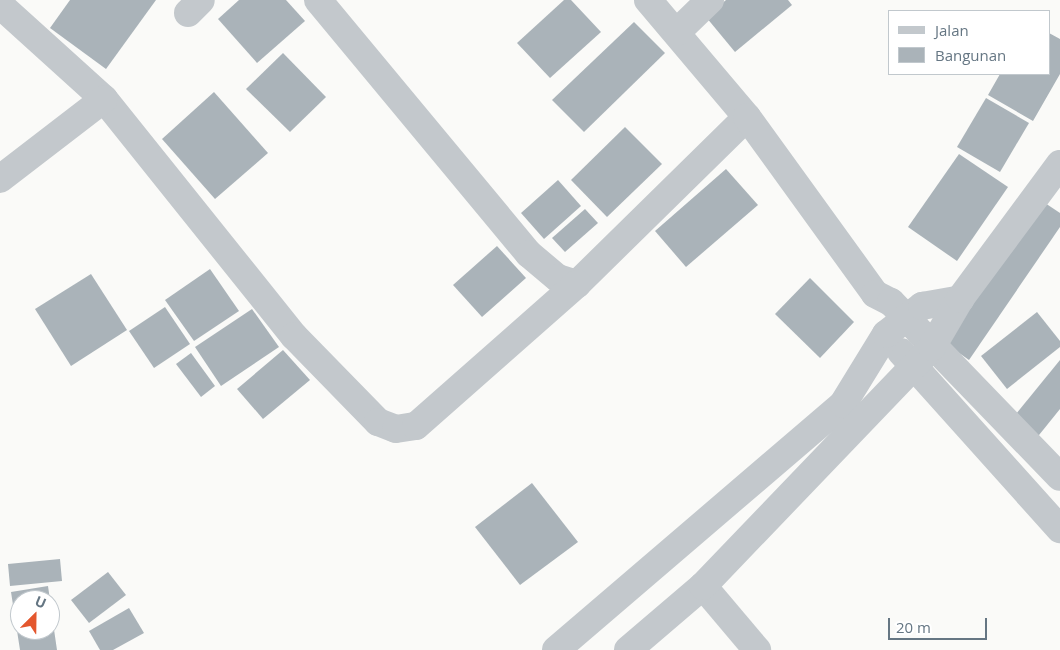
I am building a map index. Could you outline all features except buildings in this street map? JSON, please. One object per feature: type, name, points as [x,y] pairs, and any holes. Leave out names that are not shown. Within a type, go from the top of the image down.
[{"type":"street","points":[[318,0],[529,254],[558,278],[576,284]]},
{"type":"street","points":[[648,0],[747,117],[876,294],[896,327],[922,356],[1060,529]]},
{"type":"street","points":[[677,32],[710,0]]},
{"type":"street","points":[[0,5],[104,99],[294,336],[378,422],[387,426],[416,426],[576,284],[747,117]]},
{"type":"street","points":[[0,179],[104,99]]},
{"type":"street","points":[[628,650],[703,586],[922,356],[960,300],[1060,164]]},
{"type":"street","points":[[556,650],[843,404],[896,327],[922,306],[960,300]]},
{"type":"street","points":[[922,356],[1060,477]]},
{"type":"street","points":[[703,586],[757,650]]}]
